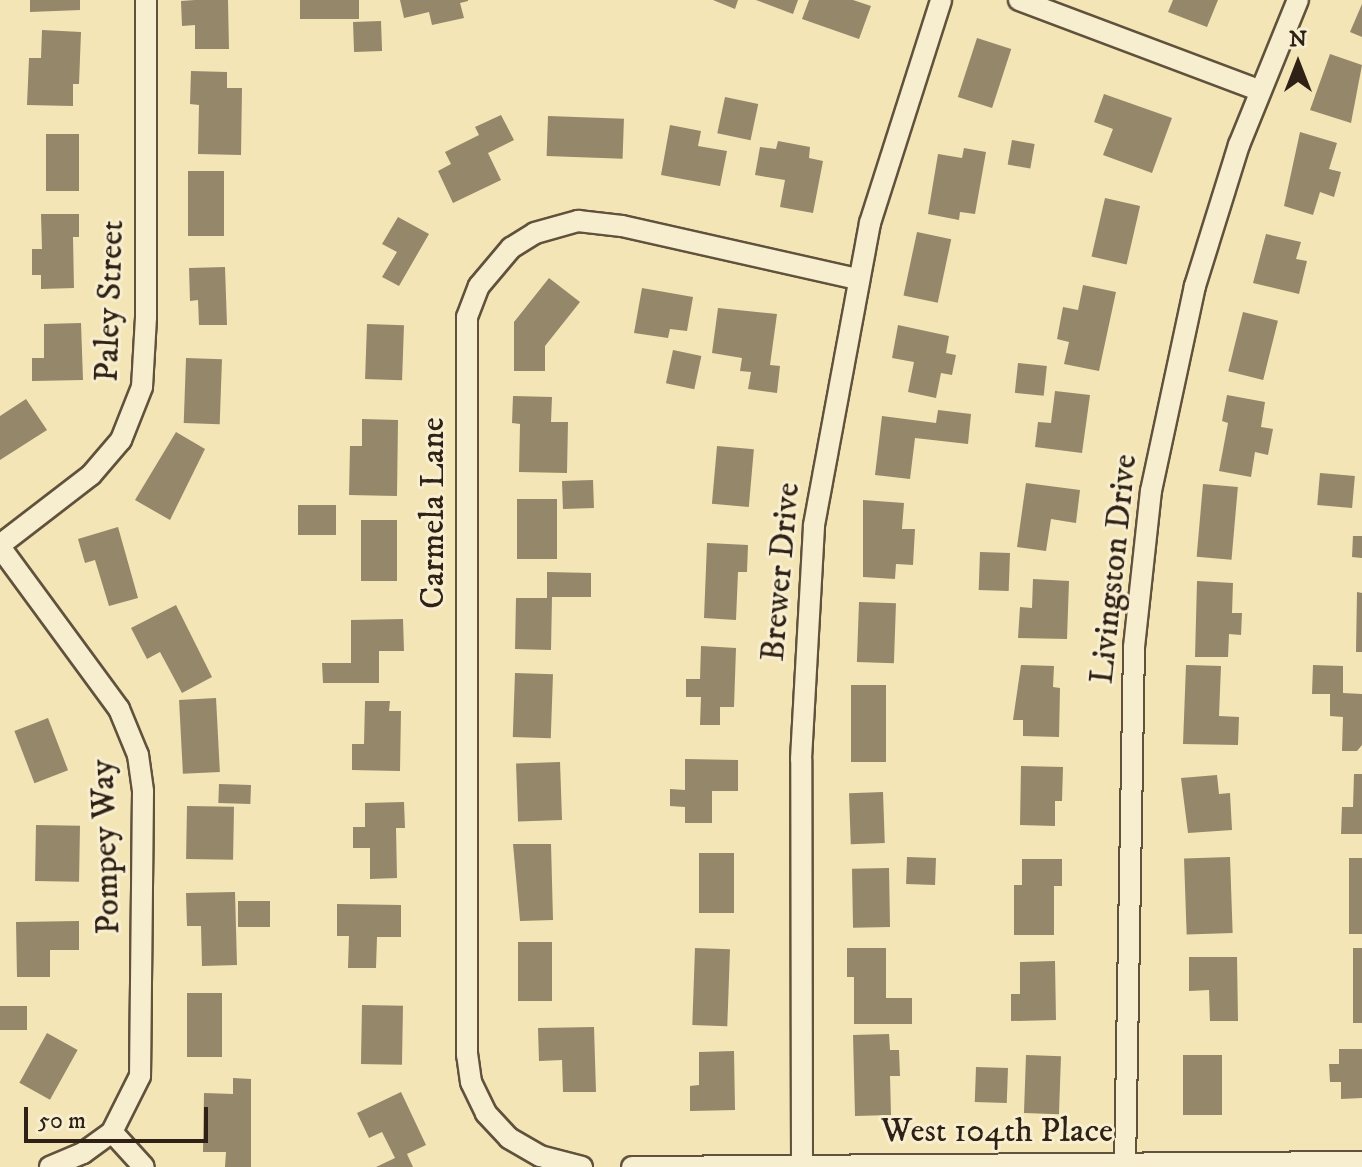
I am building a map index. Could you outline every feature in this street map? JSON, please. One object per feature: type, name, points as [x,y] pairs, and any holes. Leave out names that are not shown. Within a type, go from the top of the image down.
[{"type":"street","name":"Paley Street","points":[[0,546],[91,475],[121,440],[142,387],[146,317],[146,0]]},
{"type":"street","name":"Brewer Drive","points":[[802,1165],[805,633],[814,525],[857,279],[878,194],[941,0]]},
{"type":"street","points":[[1019,0],[1259,90]]},
{"type":"street","name":"Livingston Drive","points":[[1125,1165],[1131,753],[1142,558],[1164,419],[1195,286],[1259,90],[1298,0]]},
{"type":"street","name":"Carmela Lane","points":[[582,1167],[540,1156],[509,1138],[486,1113],[471,1082],[467,1055],[465,338],[479,286],[511,248],[535,233],[578,221],[622,226],[857,279]]},
{"type":"street","name":"Pompey Way","points":[[0,546],[105,686],[138,755],[143,792],[143,1058],[134,1096],[112,1132]]},
{"type":"street","points":[[50,1167],[112,1132],[144,1167]]},
{"type":"street","name":"West 104th Place","points":[[632,1167],[1362,1162]]},
{"type":"building","points":[[30,0],[80,0],[80,10],[30,12]]},
{"type":"building","points":[[228,0],[229,49],[195,49],[195,25],[182,26],[181,1]]},
{"type":"building","points":[[300,0],[359,0],[359,19],[300,19]]},
{"type":"building","points":[[400,0],[468,1],[460,3],[464,18],[432,25],[429,12],[404,18]]},
{"type":"building","points":[[713,0],[738,0],[735,9]]},
{"type":"building","points":[[756,0],[798,0],[793,14]]},
{"type":"building","points":[[809,0],[853,0],[871,6],[859,39],[802,19]]},
{"type":"building","points":[[1173,0],[1218,0],[1207,27],[1168,12]]},
{"type":"building","points":[[1362,4],[1362,37],[1350,32]]},
{"type":"building","points":[[381,21],[382,51],[354,52],[353,22]]},
{"type":"building","points":[[42,30],[81,32],[79,84],[73,84],[73,106],[27,105],[29,58],[41,58]]},
{"type":"building","points":[[977,38],[1011,49],[992,108],[958,97]]},
{"type":"building","points":[[1330,54],[1362,65],[1351,123],[1310,110]]},
{"type":"building","points":[[191,71],[227,72],[227,88],[242,88],[241,155],[198,154],[199,105],[190,104]]},
{"type":"building","points":[[1104,94],[1172,118],[1152,173],[1103,155],[1113,129],[1094,122]]},
{"type":"building","points":[[725,97],[758,104],[751,140],[717,133]]},
{"type":"building","points":[[501,115],[514,140],[488,153],[501,180],[453,203],[438,171],[451,164],[445,152],[479,135],[475,127]]},
{"type":"building","points":[[548,116],[624,119],[623,159],[547,156]]},
{"type":"building","points":[[670,125],[701,131],[698,146],[727,151],[720,186],[661,175]]},
{"type":"building","points":[[1300,132],[1337,143],[1329,169],[1341,172],[1334,197],[1320,192],[1313,215],[1284,206]]},
{"type":"building","points":[[46,134],[79,134],[79,191],[46,191]]},
{"type":"building","points":[[1012,140],[1035,144],[1030,169],[1008,165]]},
{"type":"building","points":[[778,141],[810,147],[809,158],[823,161],[813,213],[780,207],[785,180],[755,175],[760,147],[776,149]]},
{"type":"building","points":[[964,148],[986,152],[975,214],[960,212],[959,220],[928,214],[938,154],[962,158]]},
{"type":"building","points":[[188,171],[224,171],[224,236],[188,236]]},
{"type":"building","points":[[1105,198],[1140,206],[1127,265],[1092,256]]},
{"type":"building","points":[[41,214],[79,214],[79,237],[73,237],[74,288],[41,289],[41,275],[32,275],[32,249],[42,249]]},
{"type":"building","points":[[398,217],[429,234],[399,286],[382,277],[397,252],[382,244]]},
{"type":"building","points":[[917,232],[951,239],[938,303],[903,296]]},
{"type":"building","points":[[1266,234],[1301,242],[1296,259],[1307,261],[1299,294],[1253,283]]},
{"type":"building","points":[[225,267],[227,325],[199,325],[198,300],[190,301],[189,268]]},
{"type":"building","points":[[549,278],[580,302],[545,346],[545,371],[514,371],[514,322]]},
{"type":"building","points":[[1083,285],[1116,292],[1099,371],[1064,364],[1069,342],[1057,339],[1063,307],[1078,310]]},
{"type":"building","points":[[642,288],[693,297],[687,331],[670,329],[668,338],[634,333]]},
{"type":"building","points":[[718,308],[777,314],[770,365],[780,366],[777,393],[748,389],[751,372],[740,371],[742,358],[712,353]]},
{"type":"building","points":[[1243,312],[1278,321],[1263,380],[1228,371]]},
{"type":"building","points":[[81,323],[83,380],[32,381],[32,358],[44,358],[44,324]]},
{"type":"building","points":[[367,324],[404,325],[402,380],[365,379]]},
{"type":"building","points":[[898,325],[949,336],[946,353],[956,355],[952,375],[941,373],[936,398],[908,392],[914,362],[892,358]]},
{"type":"building","points":[[673,350],[701,356],[694,389],[666,383]]},
{"type":"building","points":[[186,358],[222,359],[220,424],[184,423]]},
{"type":"building","points":[[1018,363],[1047,366],[1044,396],[1015,393]]},
{"type":"building","points":[[1055,391],[1090,395],[1082,453],[1035,447],[1038,422],[1051,423]]},
{"type":"building","points":[[1227,395],[1265,402],[1261,427],[1273,429],[1268,455],[1255,452],[1251,477],[1219,471],[1228,423],[1222,421]]},
{"type":"building","points":[[513,396],[552,397],[551,422],[568,422],[567,473],[519,472],[520,424],[512,423]]},
{"type":"building","points":[[26,399],[47,430],[0,460],[0,416]]},
{"type":"building","points":[[938,410],[971,414],[968,444],[915,438],[910,479],[875,475],[882,416],[936,423]]},
{"type":"building","points":[[362,419],[398,420],[397,496],[349,495],[350,446],[362,446]]},
{"type":"building","points":[[176,432],[205,449],[170,520],[135,500]]},
{"type":"building","points":[[717,446],[754,449],[749,507],[712,504]]},
{"type":"building","points":[[1320,473],[1355,476],[1352,508],[1317,505]]},
{"type":"building","points":[[593,480],[594,508],[563,509],[562,481]]},
{"type":"building","points":[[1026,483],[1080,490],[1076,523],[1051,519],[1046,551],[1017,547]]},
{"type":"building","points":[[1203,484],[1238,487],[1232,560],[1197,557]]},
{"type":"building","points":[[517,499],[557,499],[557,559],[517,559]]},
{"type":"building","points":[[863,500],[904,503],[902,529],[915,529],[913,565],[896,564],[895,579],[863,577]]},
{"type":"building","points":[[298,505],[336,505],[336,535],[298,535]]},
{"type":"building","points":[[361,520],[397,520],[397,581],[361,581]]},
{"type":"building","points":[[118,527],[138,598],[109,606],[95,560],[85,563],[78,539]]},
{"type":"building","points":[[1353,536],[1362,536],[1362,558],[1352,557]]},
{"type":"building","points":[[707,543],[748,545],[747,572],[738,572],[736,620],[704,618]]},
{"type":"building","points":[[980,552],[1010,553],[1009,591],[979,590]]},
{"type":"building","points":[[547,572],[591,573],[591,597],[552,597],[551,650],[515,649],[516,598],[547,598]]},
{"type":"building","points":[[1033,579],[1069,581],[1067,639],[1018,638],[1020,607],[1032,608]]},
{"type":"building","points":[[1197,581],[1233,583],[1232,613],[1242,613],[1241,635],[1229,634],[1228,657],[1195,657]]},
{"type":"building","points":[[1357,592],[1362,593],[1362,652],[1356,652]]},
{"type":"building","points":[[859,602],[896,603],[894,663],[857,662]]},
{"type":"building","points":[[176,605],[212,677],[182,693],[160,652],[147,659],[131,628]]},
{"type":"building","points":[[403,619],[404,651],[379,651],[379,683],[323,683],[322,663],[351,663],[351,620]]},
{"type":"building","points":[[701,646],[736,648],[734,707],[720,707],[720,725],[700,725],[701,697],[686,697],[686,679],[700,679]]},
{"type":"building","points":[[1021,665],[1054,666],[1053,687],[1060,688],[1059,737],[1023,736],[1023,720],[1013,720]]},
{"type":"building","points":[[1186,665],[1221,666],[1219,716],[1239,717],[1238,745],[1183,744]]},
{"type":"building","points":[[1313,665],[1343,666],[1343,693],[1362,694],[1362,745],[1357,751],[1342,751],[1343,717],[1330,716],[1330,694],[1312,694]]},
{"type":"building","points":[[515,673],[553,674],[551,738],[513,737]]},
{"type":"building","points":[[851,685],[886,685],[886,762],[851,762]]},
{"type":"building","points":[[216,698],[220,772],[183,774],[179,700]]},
{"type":"building","points":[[365,701],[390,701],[389,711],[401,711],[400,771],[352,770],[352,744],[364,744]]},
{"type":"building","points":[[48,718],[68,770],[34,783],[14,731]]},
{"type":"building","points":[[685,759],[738,760],[738,791],[712,791],[712,823],[685,823],[685,807],[670,806],[670,789],[685,790]]},
{"type":"building","points":[[560,762],[562,820],[518,822],[516,764]]},
{"type":"building","points":[[1021,766],[1063,767],[1062,801],[1055,801],[1055,826],[1020,825]]},
{"type":"building","points":[[1354,774],[1362,774],[1362,834],[1341,834],[1342,807],[1353,807]]},
{"type":"building","points":[[1217,775],[1219,794],[1230,793],[1232,830],[1188,833],[1181,778]]},
{"type":"building","points":[[219,784],[251,785],[250,804],[218,803]]},
{"type":"building","points":[[883,792],[885,843],[851,844],[849,793]]},
{"type":"building","points":[[404,802],[405,828],[396,828],[397,878],[370,879],[370,848],[353,848],[353,827],[365,827],[365,803]]},
{"type":"building","points":[[187,806],[234,807],[233,860],[186,859]]},
{"type":"building","points":[[36,825],[80,826],[79,882],[35,881]]},
{"type":"building","points":[[513,844],[551,844],[553,920],[520,921]]},
{"type":"building","points":[[699,853],[734,853],[734,913],[699,913]]},
{"type":"building","points":[[907,857],[936,858],[935,885],[906,884]]},
{"type":"building","points":[[1230,857],[1233,933],[1187,935],[1184,859]]},
{"type":"building","points":[[1349,858],[1362,858],[1362,934],[1349,934]]},
{"type":"building","points":[[1022,859],[1062,859],[1062,886],[1054,886],[1054,935],[1014,935],[1014,885],[1022,885]]},
{"type":"building","points":[[889,868],[890,927],[853,928],[852,869]]},
{"type":"building","points":[[235,892],[237,965],[202,966],[201,926],[187,926],[186,893]]},
{"type":"building","points":[[238,901],[270,901],[270,927],[238,927]]},
{"type":"building","points":[[337,904],[401,905],[401,937],[377,937],[376,968],[348,968],[349,936],[337,936]]},
{"type":"building","points":[[79,921],[79,950],[50,950],[50,977],[17,977],[16,922]]},
{"type":"building","points":[[518,942],[552,942],[552,1001],[518,1001]]},
{"type":"building","points":[[695,948],[730,949],[727,1026],[692,1025]]},
{"type":"building","points":[[847,948],[886,948],[886,998],[912,998],[912,1024],[854,1024],[854,977],[847,977]]},
{"type":"building","points":[[1353,948],[1362,948],[1362,1023],[1353,1023]]},
{"type":"building","points":[[1189,957],[1237,957],[1238,1021],[1210,1021],[1209,990],[1189,991]]},
{"type":"building","points":[[1055,961],[1056,1020],[1011,1021],[1011,994],[1020,994],[1020,962]]},
{"type":"building","points":[[187,993],[222,993],[222,1057],[187,1057]]},
{"type":"building","points":[[362,1005],[403,1006],[402,1065],[361,1064]]},
{"type":"building","points":[[0,1006],[27,1006],[27,1030],[0,1030]]},
{"type":"building","points":[[594,1027],[596,1092],[563,1092],[562,1060],[539,1061],[538,1028]]},
{"type":"building","points":[[47,1033],[78,1050],[50,1100],[19,1083]]},
{"type":"building","points":[[889,1034],[890,1050],[899,1050],[900,1076],[890,1076],[891,1115],[855,1116],[853,1035]]},
{"type":"building","points":[[1339,1049],[1362,1049],[1362,1098],[1341,1099],[1341,1082],[1330,1082],[1329,1064],[1339,1064]]},
{"type":"building","points":[[734,1051],[735,1110],[690,1111],[690,1086],[699,1085],[699,1052]]},
{"type":"building","points":[[1026,1055],[1061,1056],[1059,1114],[1024,1113]]},
{"type":"building","points":[[1183,1055],[1222,1055],[1222,1115],[1183,1115]]},
{"type":"building","points":[[976,1067],[1008,1068],[1007,1103],[975,1102]]},
{"type":"building","points":[[233,1078],[251,1079],[251,1167],[225,1167],[226,1152],[203,1152],[204,1093],[233,1094]]},
{"type":"building","points":[[401,1092],[426,1145],[407,1154],[413,1167],[376,1167],[395,1158],[382,1132],[369,1138],[357,1113]]}]
